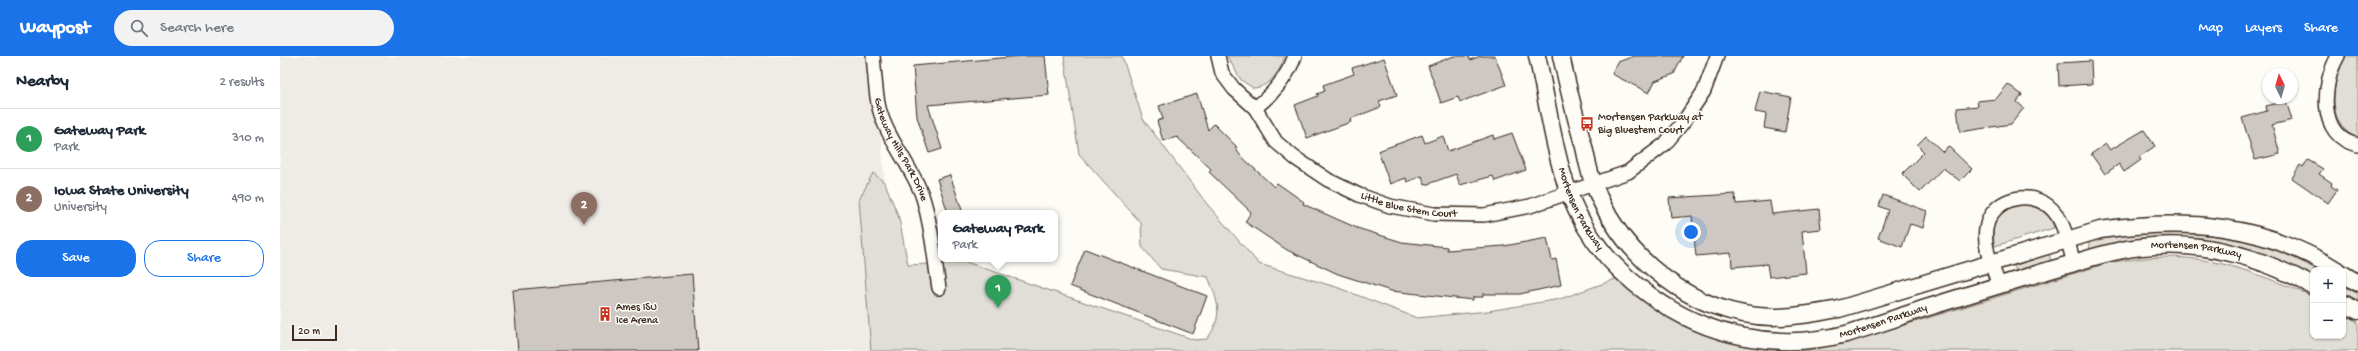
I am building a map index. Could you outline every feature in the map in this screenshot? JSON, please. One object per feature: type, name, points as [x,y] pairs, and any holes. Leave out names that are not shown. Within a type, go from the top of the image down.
[{"type":"street","name":"Gateway Hills Park Drive","points":[[873,56],[879,108],[890,136],[908,164],[922,196],[929,221],[939,288]]},
{"type":"street","name":"Little Blue Stem Court","points":[[1218,56],[1222,73],[1234,89],[1255,108],[1276,142],[1295,158],[1341,186],[1390,206],[1434,214],[1484,215],[1530,206],[1628,172],[1665,144],[1704,91],[1717,56]]},
{"type":"street","points":[[1255,108],[1268,98],[1282,82],[1290,71],[1295,56]]},
{"type":"street","name":"Mortensen Parkway","points":[[1537,56],[1569,193],[1598,246],[1624,276],[1665,306],[1692,321],[1728,334],[1764,341],[1802,341],[1845,334],[1999,285],[2109,253],[2143,246],[2187,247],[2232,253],[2277,267],[2310,284]]},
{"type":"street","name":"Mortensen Parkway","points":[[1561,56],[1594,185],[1618,231],[1654,271],[1701,300],[1736,311],[1772,317],[1807,315],[1839,309],[2066,239],[2100,230],[2138,225],[2183,223],[2230,227],[2281,242],[2331,267]]},
{"type":"street","points":[[2338,56],[2328,78],[2326,105],[2329,119],[2334,130],[2343,138],[2358,145]]},
{"type":"street","points":[[1999,285],[1985,236],[1989,218],[1994,210],[2012,199],[2036,198],[2044,202],[2057,214],[2074,263]]},
{"type":"street","points":[[2346,276],[2358,283]]},
{"type":"street","points":[[2346,305],[2358,311]]},
{"type":"shaded area","points":[[280,56],[873,56],[879,108],[891,266],[895,351],[280,351]]},
{"type":"shaded area","points":[[1064,56],[1122,56],[1143,119],[1207,204],[1259,264],[1336,287],[1417,318],[1488,311],[1560,299],[1624,276],[1728,334],[1845,334],[1846,343],[2108,263],[2164,257],[2210,261],[2256,274],[2307,294],[2310,296],[2310,339],[2346,339],[2346,316],[2358,322],[2358,351],[871,351],[859,200],[873,173],[885,183],[899,218],[908,265],[966,262],[1195,340],[1207,339],[1216,323],[1218,308],[1208,277],[1161,269],[1142,247],[1141,223],[1079,154]]},
{"type":"shaded area","points":[[1227,56],[1285,56],[1277,73],[1269,82],[1253,88],[1241,80]]},
{"type":"shaded area","points":[[2346,56],[2358,56],[2358,138],[2347,132],[2340,124],[2334,102],[2337,78]]},
{"type":"shaded area","points":[[2026,204],[2044,212],[2050,219],[2054,228],[1995,246],[1993,237],[1994,229],[1995,222],[1999,216],[2010,208],[2017,205]]},
{"type":"shaded area","points":[[2144,232],[2189,233],[2233,239],[2255,244],[2297,259],[2312,267],[2310,267],[2310,274],[2259,253],[2204,241],[2176,238],[2148,239],[2119,242],[2090,249],[2088,241]]},
{"type":"shaded area","points":[[2049,253],[2051,261],[2016,272],[2014,264]]},
{"type":"shaded area","points":[[2346,287],[2358,294],[2358,302],[2346,295]]},
{"type":"building","points":[[1022,56],[1045,56],[1049,95],[928,105],[942,149],[929,153],[917,117],[913,66]]},
{"type":"building","points":[[1454,56],[1469,56],[1470,60],[1481,56],[1495,56],[1506,85],[1460,102],[1458,97],[1441,103],[1428,66]]},
{"type":"building","points":[[1634,56],[1683,56],[1674,74],[1655,81],[1649,93],[1612,74],[1618,62]]},
{"type":"building","points":[[1384,58],[1397,95],[1379,101],[1381,107],[1350,119],[1351,122],[1307,138],[1295,105],[1318,96],[1317,94],[1325,91],[1323,85],[1354,74],[1352,68]]},
{"type":"building","points":[[2091,61],[2092,84],[2059,86],[2058,63]]},
{"type":"building","points":[[2008,84],[2022,95],[2017,102],[2024,108],[2011,124],[1960,132],[1957,108],[1978,106],[1977,101],[1996,99]]},
{"type":"building","points":[[1760,91],[1791,97],[1785,132],[1764,128],[1766,114],[1755,112]]},
{"type":"building","points":[[1197,94],[1208,130],[1214,124],[1237,147],[1235,148],[1240,155],[1274,187],[1277,183],[1304,202],[1303,204],[1357,228],[1402,242],[1447,247],[1447,250],[1504,246],[1547,238],[1552,260],[1556,259],[1561,285],[1520,294],[1483,294],[1483,297],[1473,297],[1473,300],[1391,291],[1338,274],[1287,250],[1245,222],[1251,212],[1209,172],[1211,169],[1177,137],[1163,141],[1157,121],[1163,119],[1159,106]]},
{"type":"building","points":[[2274,104],[2287,104],[2292,120],[2272,125],[2280,154],[2255,160],[2242,118],[2267,111],[2266,106]]},
{"type":"building","points":[[2144,130],[2155,146],[2139,157],[2141,160],[2124,172],[2119,164],[2105,174],[2091,154],[2106,144],[2110,150]]},
{"type":"building","points":[[1512,133],[1526,170],[1495,181],[1493,176],[1460,185],[1456,174],[1425,185],[1422,176],[1407,182],[1406,178],[1390,184],[1378,151],[1422,135],[1425,143],[1443,136],[1448,151],[1493,135],[1494,139]]},
{"type":"building","points":[[1926,136],[1943,152],[1948,146],[1972,169],[1960,181],[1943,168],[1920,192],[1902,174],[1924,152],[1917,145]]},
{"type":"building","points":[[2308,160],[2323,169],[2319,174],[2332,183],[2331,186],[2337,190],[2328,203],[2292,178],[2300,165],[2303,167]]},
{"type":"building","points":[[950,175],[962,210],[947,210],[937,179]]},
{"type":"building","points":[[1735,194],[1736,204],[1770,201],[1772,214],[1819,209],[1821,229],[1802,231],[1806,273],[1769,277],[1767,264],[1732,267],[1731,253],[1696,256],[1692,216],[1671,218],[1669,198]]},
{"type":"building","points":[[1883,195],[1927,211],[1923,228],[1910,224],[1902,247],[1878,238],[1888,210],[1879,206]]},
{"type":"building","points":[[1085,249],[1207,296],[1193,334],[1070,286]]},
{"type":"building","name":"Ames ISU Ice Arena","points":[[692,274],[698,351],[518,351],[513,290]]},
{"type":"place","name":"Mortensen Parkway at Big Bluestem Court","points":[[1587,124]]},
{"type":"place","name":"Iowa State University","points":[[584,225]]},
{"type":"place","name":"Gateway Park","points":[[998,308]]},
{"type":"place","name":"Ames ISU Ice Arena","points":[[605,314]]}]
